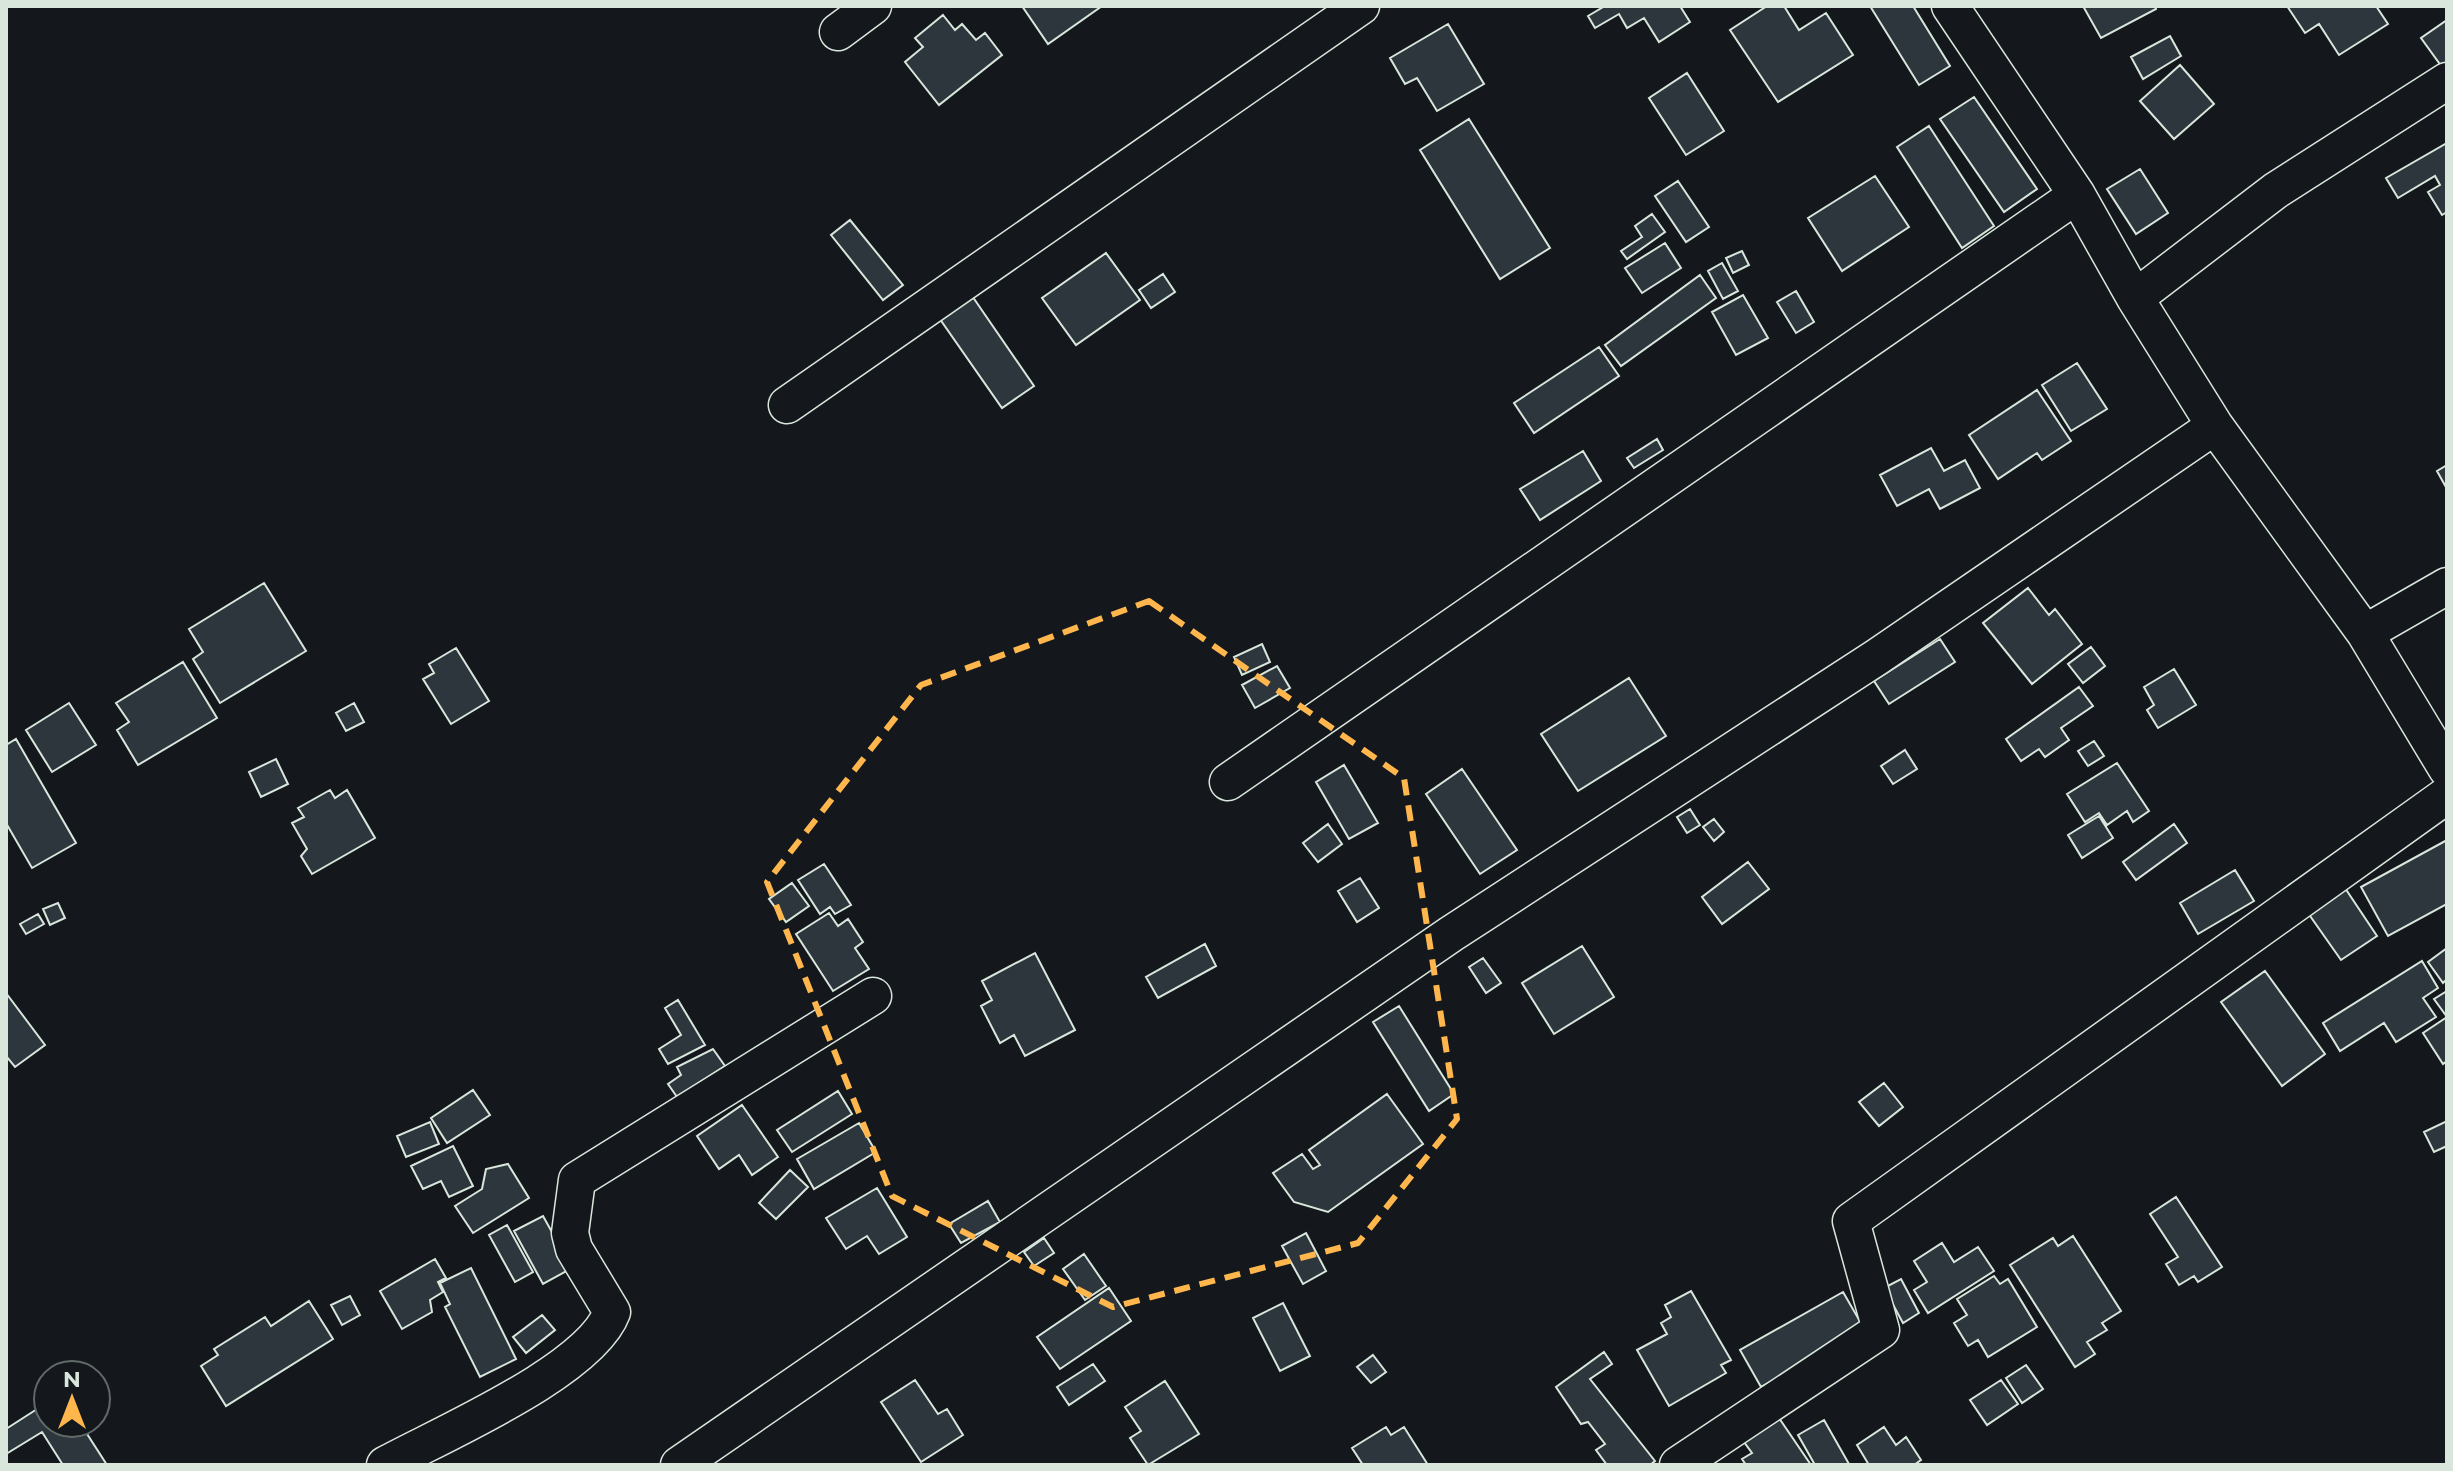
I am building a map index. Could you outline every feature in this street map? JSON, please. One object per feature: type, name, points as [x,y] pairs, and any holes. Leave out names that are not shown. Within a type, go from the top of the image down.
[{"type":"street","points":[[838,32],[873,6]]},
{"type":"street","points":[[787,405],[1361,6]]},
{"type":"street","points":[[1950,6],[2077,195],[2135,298],[2215,426],[2365,633],[2447,769]]},
{"type":"street","points":[[2135,298],[2275,191],[2447,81]]},
{"type":"street","points":[[1228,782],[2077,195]]},
{"type":"street","points":[[679,1465],[1451,934],[1877,657],[2215,426]]},
{"type":"street","points":[[2365,633],[2447,586]]},
{"type":"street","points":[[1678,1465],[1881,1330],[1851,1221],[2447,795]]},
{"type":"street","points":[[385,1465],[567,1366],[605,1330],[612,1312],[574,1249],[570,1233],[577,1180],[873,996]]},
{"type":"highlighted area","points":[[1149,601],[1404,778],[1457,1119],[1358,1243],[1113,1307],[892,1196],[767,882],[921,685]]},
{"type":"building","points":[[1022,6],[1102,6],[1048,44]]},
{"type":"building","points":[[1605,6],[1680,6],[1690,22],[1659,42],[1644,18],[1627,28],[1619,14],[1595,28],[1588,16]]},
{"type":"building","points":[[1767,6],[1784,6],[1799,30],[1826,13],[1853,55],[1778,102],[1730,30]]},
{"type":"building","points":[[1870,6],[1913,6],[1950,66],[1919,85]]},
{"type":"building","points":[[2083,6],[2155,6],[2156,9],[2101,38]]},
{"type":"building","points":[[2287,6],[2376,6],[2388,24],[2339,55],[2319,24],[2305,33]]},
{"type":"building","points":[[943,15],[955,30],[962,24],[976,40],[985,33],[1002,55],[939,105],[905,62],[923,47],[915,38]]},
{"type":"building","points":[[2447,20],[2447,63],[2442,67],[2421,38]]},
{"type":"building","points":[[1448,24],[1484,84],[1437,111],[1417,78],[1405,84],[1390,58]]},
{"type":"building","points":[[2170,36],[2181,56],[2143,79],[2131,57]]},
{"type":"building","points":[[2180,65],[2214,104],[2174,139],[2140,101]]},
{"type":"building","points":[[1687,73],[1724,131],[1686,155],[1649,98]]},
{"type":"building","points":[[1974,97],[2037,189],[2004,212],[1940,119]]},
{"type":"building","points":[[1469,119],[1550,248],[1500,279],[1420,150]]},
{"type":"building","points":[[1929,126],[1994,226],[1962,248],[1897,147]]},
{"type":"building","points":[[2447,143],[2447,212],[2442,215],[2428,192],[2440,185],[2435,176],[2398,198],[2386,178]]},
{"type":"building","points":[[2140,169],[2168,213],[2136,234],[2107,189]]},
{"type":"building","points":[[1875,176],[1909,227],[1842,271],[1808,218]]},
{"type":"building","points":[[1678,181],[1709,227],[1686,242],[1655,196]]},
{"type":"building","points":[[1652,214],[1665,232],[1627,259],[1621,251],[1642,237],[1635,226]]},
{"type":"building","points":[[850,220],[903,285],[883,300],[831,235]]},
{"type":"building","points":[[1665,243],[1681,268],[1642,293],[1625,268]]},
{"type":"building","points":[[1742,251],[1749,265],[1733,273],[1726,258]]},
{"type":"building","points":[[1106,253],[1140,300],[1076,345],[1042,298]]},
{"type":"building","points":[[1722,263],[1738,291],[1723,299],[1708,271]]},
{"type":"building","points":[[1163,274],[1175,292],[1151,308],[1139,290]]},
{"type":"building","points":[[1700,275],[1716,298],[1621,366],[1605,345]]},
{"type":"building","points":[[968,290],[1034,386],[1002,408],[935,312]]},
{"type":"building","points":[[1796,291],[1814,322],[1796,333],[1777,302]]},
{"type":"building","points":[[1743,295],[1768,338],[1736,355],[1712,312]]},
{"type":"building","points":[[1599,347],[1619,376],[1534,433],[1514,403]]},
{"type":"building","points":[[2077,363],[2107,409],[2071,431],[2042,385]]},
{"type":"building","points":[[2037,390],[2071,441],[2042,460],[2037,453],[1998,479],[1969,435]]},
{"type":"building","points":[[1657,439],[1663,450],[1634,468],[1627,458]]},
{"type":"building","points":[[1931,448],[1944,471],[1965,460],[1980,488],[1940,509],[1929,489],[1897,506],[1880,475]]},
{"type":"building","points":[[1583,451],[1601,481],[1540,520],[1520,489]]},
{"type":"building","points":[[2447,465],[2447,489],[2437,471]]},
{"type":"building","points":[[264,583],[306,651],[220,703],[193,659],[203,652],[189,629]]},
{"type":"building","points":[[2028,588],[2049,615],[2055,609],[2082,644],[2032,684],[1983,623]]},
{"type":"building","points":[[1940,639],[1955,662],[1889,704],[1874,681]]},
{"type":"building","points":[[1262,644],[1270,662],[1242,675],[1234,657]]},
{"type":"building","points":[[2091,647],[2105,666],[2083,683],[2068,664]]},
{"type":"building","points":[[456,648],[489,701],[451,724],[423,679],[434,673],[429,664]]},
{"type":"building","points":[[183,662],[217,718],[138,765],[117,730],[129,722],[116,703]]},
{"type":"building","points":[[1277,666],[1290,688],[1255,708],[1242,685]]},
{"type":"building","points":[[2174,669],[2196,705],[2158,728],[2147,710],[2154,705],[2144,687]]},
{"type":"building","points":[[1629,678],[1666,736],[1578,791],[1541,734]]},
{"type":"building","points":[[2079,687],[2093,706],[2061,728],[2069,740],[2045,757],[2039,749],[2021,761],[2006,739]]},
{"type":"building","points":[[69,703],[96,745],[52,772],[26,730]]},
{"type":"building","points":[[354,703],[364,722],[346,731],[336,713]]},
{"type":"building","points":[[16,739],[76,843],[32,868],[6,823],[6,745]]},
{"type":"building","points":[[2094,741],[2104,756],[2088,766],[2078,751]]},
{"type":"building","points":[[1905,750],[1917,769],[1893,784],[1881,766]]},
{"type":"building","points":[[276,759],[288,784],[261,797],[249,772]]},
{"type":"building","points":[[2117,763],[2149,811],[2133,822],[2127,811],[2107,825],[2099,813],[2085,822],[2067,794]]},
{"type":"building","points":[[1344,765],[1378,823],[1349,839],[1316,782]]},
{"type":"building","points":[[1462,769],[1517,850],[1480,874],[1426,794]]},
{"type":"building","points":[[330,790],[335,798],[347,790],[375,838],[312,874],[301,856],[307,849],[292,823],[304,817],[298,808]]},
{"type":"building","points":[[1690,809],[1700,825],[1687,833],[1677,817]]},
{"type":"building","points":[[2099,816],[2113,838],[2082,858],[2068,835]]},
{"type":"building","points":[[1714,819],[1724,832],[1714,841],[1703,827]]},
{"type":"building","points":[[1328,824],[1342,844],[1318,862],[1303,843]]},
{"type":"building","points":[[2174,824],[2187,843],[2136,880],[2123,862]]},
{"type":"building","points":[[2447,840],[2447,904],[2388,936],[2361,887]]},
{"type":"building","points":[[1748,862],[1769,889],[1722,924],[1702,897]]},
{"type":"building","points":[[824,864],[851,905],[835,914],[830,907],[820,914],[798,880]]},
{"type":"building","points":[[2235,870],[2254,901],[2198,934],[2180,903]]},
{"type":"building","points":[[1360,878],[1379,908],[1357,922],[1338,891]]},
{"type":"building","points":[[792,883],[809,906],[786,922],[769,899]]},
{"type":"building","points":[[2345,888],[2377,936],[2341,960],[2308,913]]},
{"type":"building","points":[[58,903],[65,918],[50,925],[43,909]]},
{"type":"building","points":[[829,913],[838,926],[848,919],[863,942],[855,948],[869,969],[833,991],[796,934]]},
{"type":"building","points":[[38,914],[44,924],[26,934],[20,924]]},
{"type":"building","points":[[1205,944],[1216,966],[1158,998],[1146,977]]},
{"type":"building","points":[[1582,946],[1614,997],[1554,1034],[1522,983]]},
{"type":"building","points":[[2447,948],[2447,979],[2443,983],[2428,962]]},
{"type":"building","points":[[1035,953],[1075,1030],[1025,1056],[1014,1035],[1000,1043],[981,1006],[992,1000],[982,981]]},
{"type":"building","points":[[1483,958],[1501,983],[1486,993],[1469,967]]},
{"type":"building","points":[[2422,961],[2438,988],[2423,998],[2436,1017],[2396,1042],[2384,1023],[2340,1051],[2323,1023]]},
{"type":"building","points":[[2265,971],[2325,1054],[2282,1086],[2221,1002]]},
{"type":"building","points":[[2447,991],[2447,1017],[2434,999]]},
{"type":"building","points":[[6,993],[45,1045],[15,1067],[6,1056]]},
{"type":"building","points":[[678,1000],[705,1045],[668,1064],[659,1049],[681,1035],[665,1008]]},
{"type":"building","points":[[1399,1006],[1454,1094],[1429,1111],[1373,1022]]},
{"type":"building","points":[[2447,1017],[2447,1061],[2443,1064],[2423,1033]]},
{"type":"building","points":[[713,1049],[725,1066],[677,1097],[668,1084],[681,1075],[677,1067]]},
{"type":"building","points":[[1884,1083],[1903,1107],[1879,1126],[1859,1102]]},
{"type":"building","points":[[473,1090],[490,1115],[447,1143],[431,1118]]},
{"type":"building","points":[[838,1091],[852,1114],[792,1152],[777,1130]]},
{"type":"building","points":[[1387,1094],[1423,1144],[1328,1212],[1294,1202],[1273,1173],[1302,1154],[1313,1169],[1320,1165],[1309,1150]]},
{"type":"building","points":[[742,1105],[778,1157],[752,1175],[739,1155],[719,1169],[697,1136]]},
{"type":"building","points":[[2447,1121],[2447,1146],[2434,1152],[2424,1132]]},
{"type":"building","points":[[430,1122],[439,1144],[406,1157],[397,1136]]},
{"type":"building","points":[[859,1123],[876,1152],[814,1189],[797,1159]]},
{"type":"building","points":[[453,1146],[473,1186],[449,1197],[441,1181],[423,1189],[411,1166]]},
{"type":"building","points":[[508,1164],[529,1198],[473,1233],[455,1206],[482,1189],[486,1169]]},
{"type":"building","points":[[790,1170],[808,1187],[776,1219],[759,1203]]},
{"type":"building","points":[[877,1188],[907,1237],[879,1254],[867,1236],[846,1249],[826,1218]]},
{"type":"building","points":[[2176,1197],[2222,1267],[2198,1282],[2194,1276],[2179,1285],[2166,1264],[2178,1257],[2150,1214]]},
{"type":"building","points":[[988,1201],[1000,1222],[961,1243],[949,1224]]},
{"type":"building","points":[[543,1216],[572,1268],[543,1284],[514,1231]]},
{"type":"building","points":[[507,1225],[533,1272],[515,1282],[489,1235]]},
{"type":"building","points":[[1306,1233],[1326,1271],[1303,1284],[1282,1246]]},
{"type":"building","points":[[2073,1236],[2121,1311],[2102,1323],[2107,1330],[2087,1342],[2095,1354],[2075,1367],[2010,1265],[2053,1238],[2058,1246]]},
{"type":"building","points":[[1044,1238],[1054,1253],[1034,1266],[1024,1252]]},
{"type":"building","points":[[1942,1243],[1954,1262],[1978,1247],[1994,1271],[1928,1313],[1914,1290],[1927,1282],[1914,1261]]},
{"type":"building","points":[[1084,1254],[1106,1286],[1085,1300],[1063,1269]]},
{"type":"building","points":[[435,1259],[446,1278],[438,1282],[443,1292],[430,1300],[432,1312],[402,1329],[380,1291]]},
{"type":"building","points":[[471,1268],[516,1359],[480,1377],[445,1307],[450,1304],[440,1283]]},
{"type":"building","points":[[1994,1276],[2000,1284],[2008,1279],[2037,1327],[1988,1357],[1978,1340],[1968,1346],[1954,1323],[1967,1315],[1957,1299]]},
{"type":"building","points":[[1901,1279],[1919,1313],[1903,1323],[1884,1288]]},
{"type":"building","points":[[1109,1288],[1131,1321],[1060,1369],[1037,1337]]},
{"type":"building","points":[[1691,1291],[1731,1360],[1721,1365],[1726,1373],[1669,1406],[1637,1350],[1667,1334],[1661,1323],[1671,1317],[1665,1305]]},
{"type":"building","points":[[1843,1292],[1865,1330],[1761,1387],[1740,1350]]},
{"type":"building","points":[[350,1296],[360,1315],[342,1325],[331,1305]]},
{"type":"building","points":[[309,1301],[333,1339],[226,1406],[201,1366],[218,1355],[214,1349],[265,1317],[271,1326]]},
{"type":"building","points":[[1283,1303],[1310,1356],[1280,1371],[1253,1318]]},
{"type":"building","points":[[542,1315],[555,1330],[526,1353],[513,1337]]},
{"type":"building","points":[[1604,1352],[1612,1364],[1590,1379],[1655,1461],[1650,1465],[1607,1465],[1596,1450],[1605,1444],[1588,1422],[1581,1424],[1556,1387]]},
{"type":"building","points":[[1373,1355],[1386,1372],[1371,1383],[1357,1367]]},
{"type":"building","points":[[1093,1364],[1105,1381],[1069,1405],[1057,1387]]},
{"type":"building","points":[[2026,1365],[2043,1389],[2022,1403],[2006,1378]]},
{"type":"building","points":[[915,1380],[938,1414],[947,1409],[963,1435],[921,1462],[881,1402]]},
{"type":"building","points":[[2001,1380],[2018,1404],[1987,1425],[1970,1400]]},
{"type":"building","points":[[1165,1381],[1199,1434],[1148,1465],[1130,1438],[1141,1431],[1125,1407]]},
{"type":"building","points":[[32,1412],[32,1438],[6,1454],[6,1429]]},
{"type":"building","points":[[1779,1418],[1811,1465],[1746,1465],[1742,1459],[1752,1453],[1744,1442]]},
{"type":"building","points":[[1824,1420],[1849,1464],[1815,1465],[1798,1435]]},
{"type":"building","points":[[1386,1427],[1391,1435],[1404,1427],[1428,1465],[1363,1465],[1352,1448]]},
{"type":"building","points":[[1884,1427],[1896,1445],[1906,1437],[1921,1460],[1914,1465],[1869,1465],[1857,1445]]},
{"type":"building","points":[[46,1439],[90,1439],[107,1465],[63,1465]]}]
